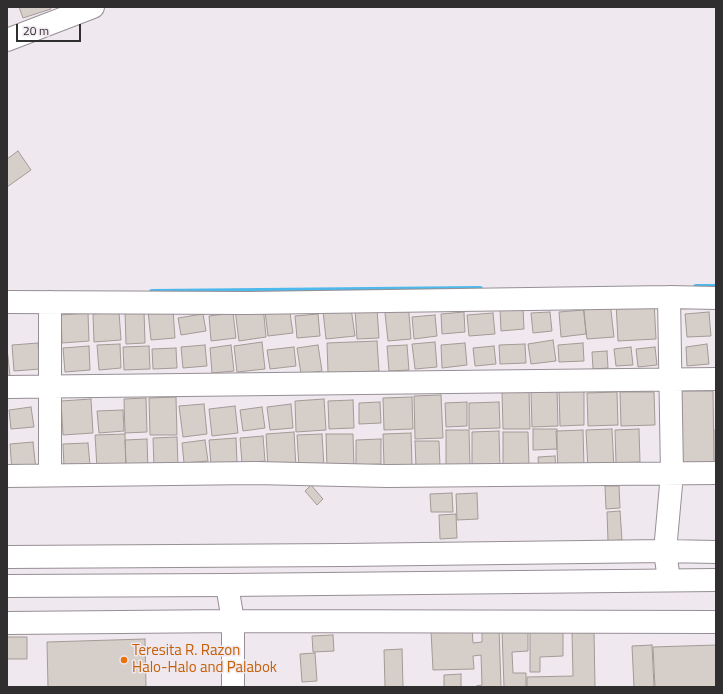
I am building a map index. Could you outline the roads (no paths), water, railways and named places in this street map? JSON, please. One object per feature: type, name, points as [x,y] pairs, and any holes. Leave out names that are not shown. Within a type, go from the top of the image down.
[{"type":"street","points":[[7,40],[93,7]]},
{"type":"street","points":[[669,297],[672,474],[665,551],[669,580]]},
{"type":"street","points":[[7,302],[248,303],[669,297],[716,298]]},
{"type":"street","points":[[50,302],[50,475]]},
{"type":"street","points":[[7,387],[716,379]]},
{"type":"street","points":[[7,476],[255,473],[387,476],[716,473]]},
{"type":"street","points":[[7,557],[665,551],[716,552]]},
{"type":"street","points":[[7,586],[716,580]]},
{"type":"street","points":[[227,585],[233,622],[233,687]]},
{"type":"street","points":[[7,623],[716,622]]},
{"type":"waterway","points":[[696,287],[716,287]]},
{"type":"waterway","points":[[152,292],[480,289]]},
{"type":"place","name":"Teresita R. Razon Halo-Halo and Palabok","points":[[124,660]]}]
